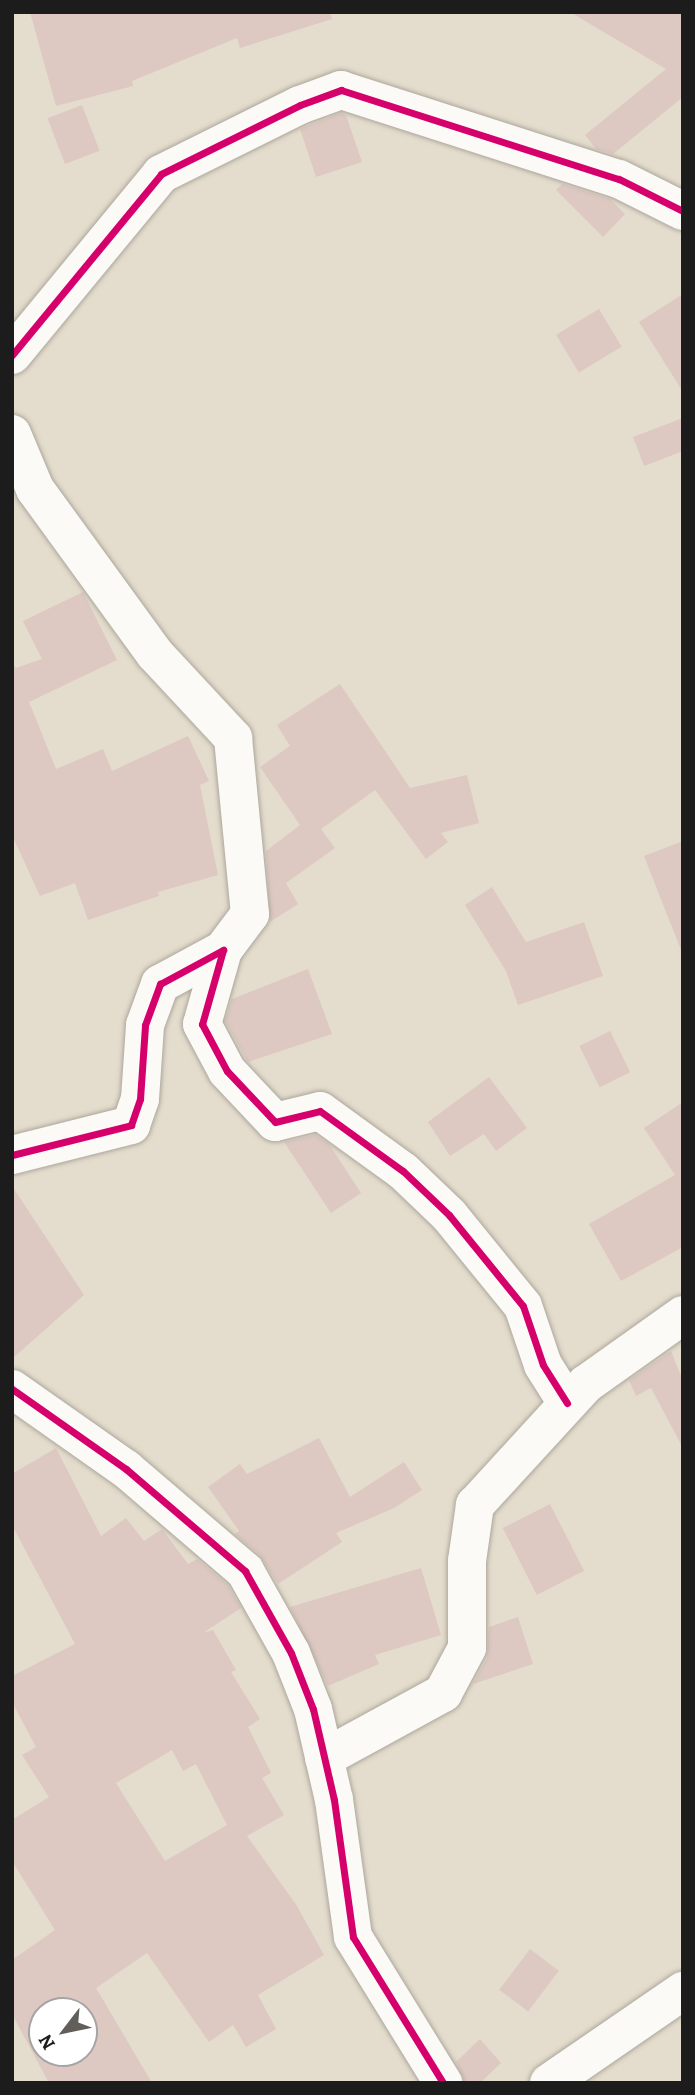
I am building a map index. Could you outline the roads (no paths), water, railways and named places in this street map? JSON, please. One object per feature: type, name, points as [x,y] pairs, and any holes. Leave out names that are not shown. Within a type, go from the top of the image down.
[{"type":"street","points":[[12,355],[161,174],[300,105],[341,90],[619,179],[683,211]]},
{"type":"street","points":[[12,434],[34,489],[155,654],[233,738],[250,914],[223,950],[202,1024],[227,1071],[275,1122],[320,1111],[403,1171],[449,1215],[523,1306],[543,1365],[567,1403]]},
{"type":"street","points":[[12,1156],[131,1125],[140,1099],[145,1025],[160,984],[223,950]]},
{"type":"street","points":[[324,1758],[443,1693],[467,1648],[467,1561],[475,1505],[586,1384],[683,1315]]},
{"type":"street","points":[[12,1389],[126,1469],[245,1571],[291,1653],[313,1709],[324,1758],[353,1937],[443,2083]]},
{"type":"street","points":[[549,2083],[683,1991]]}]
